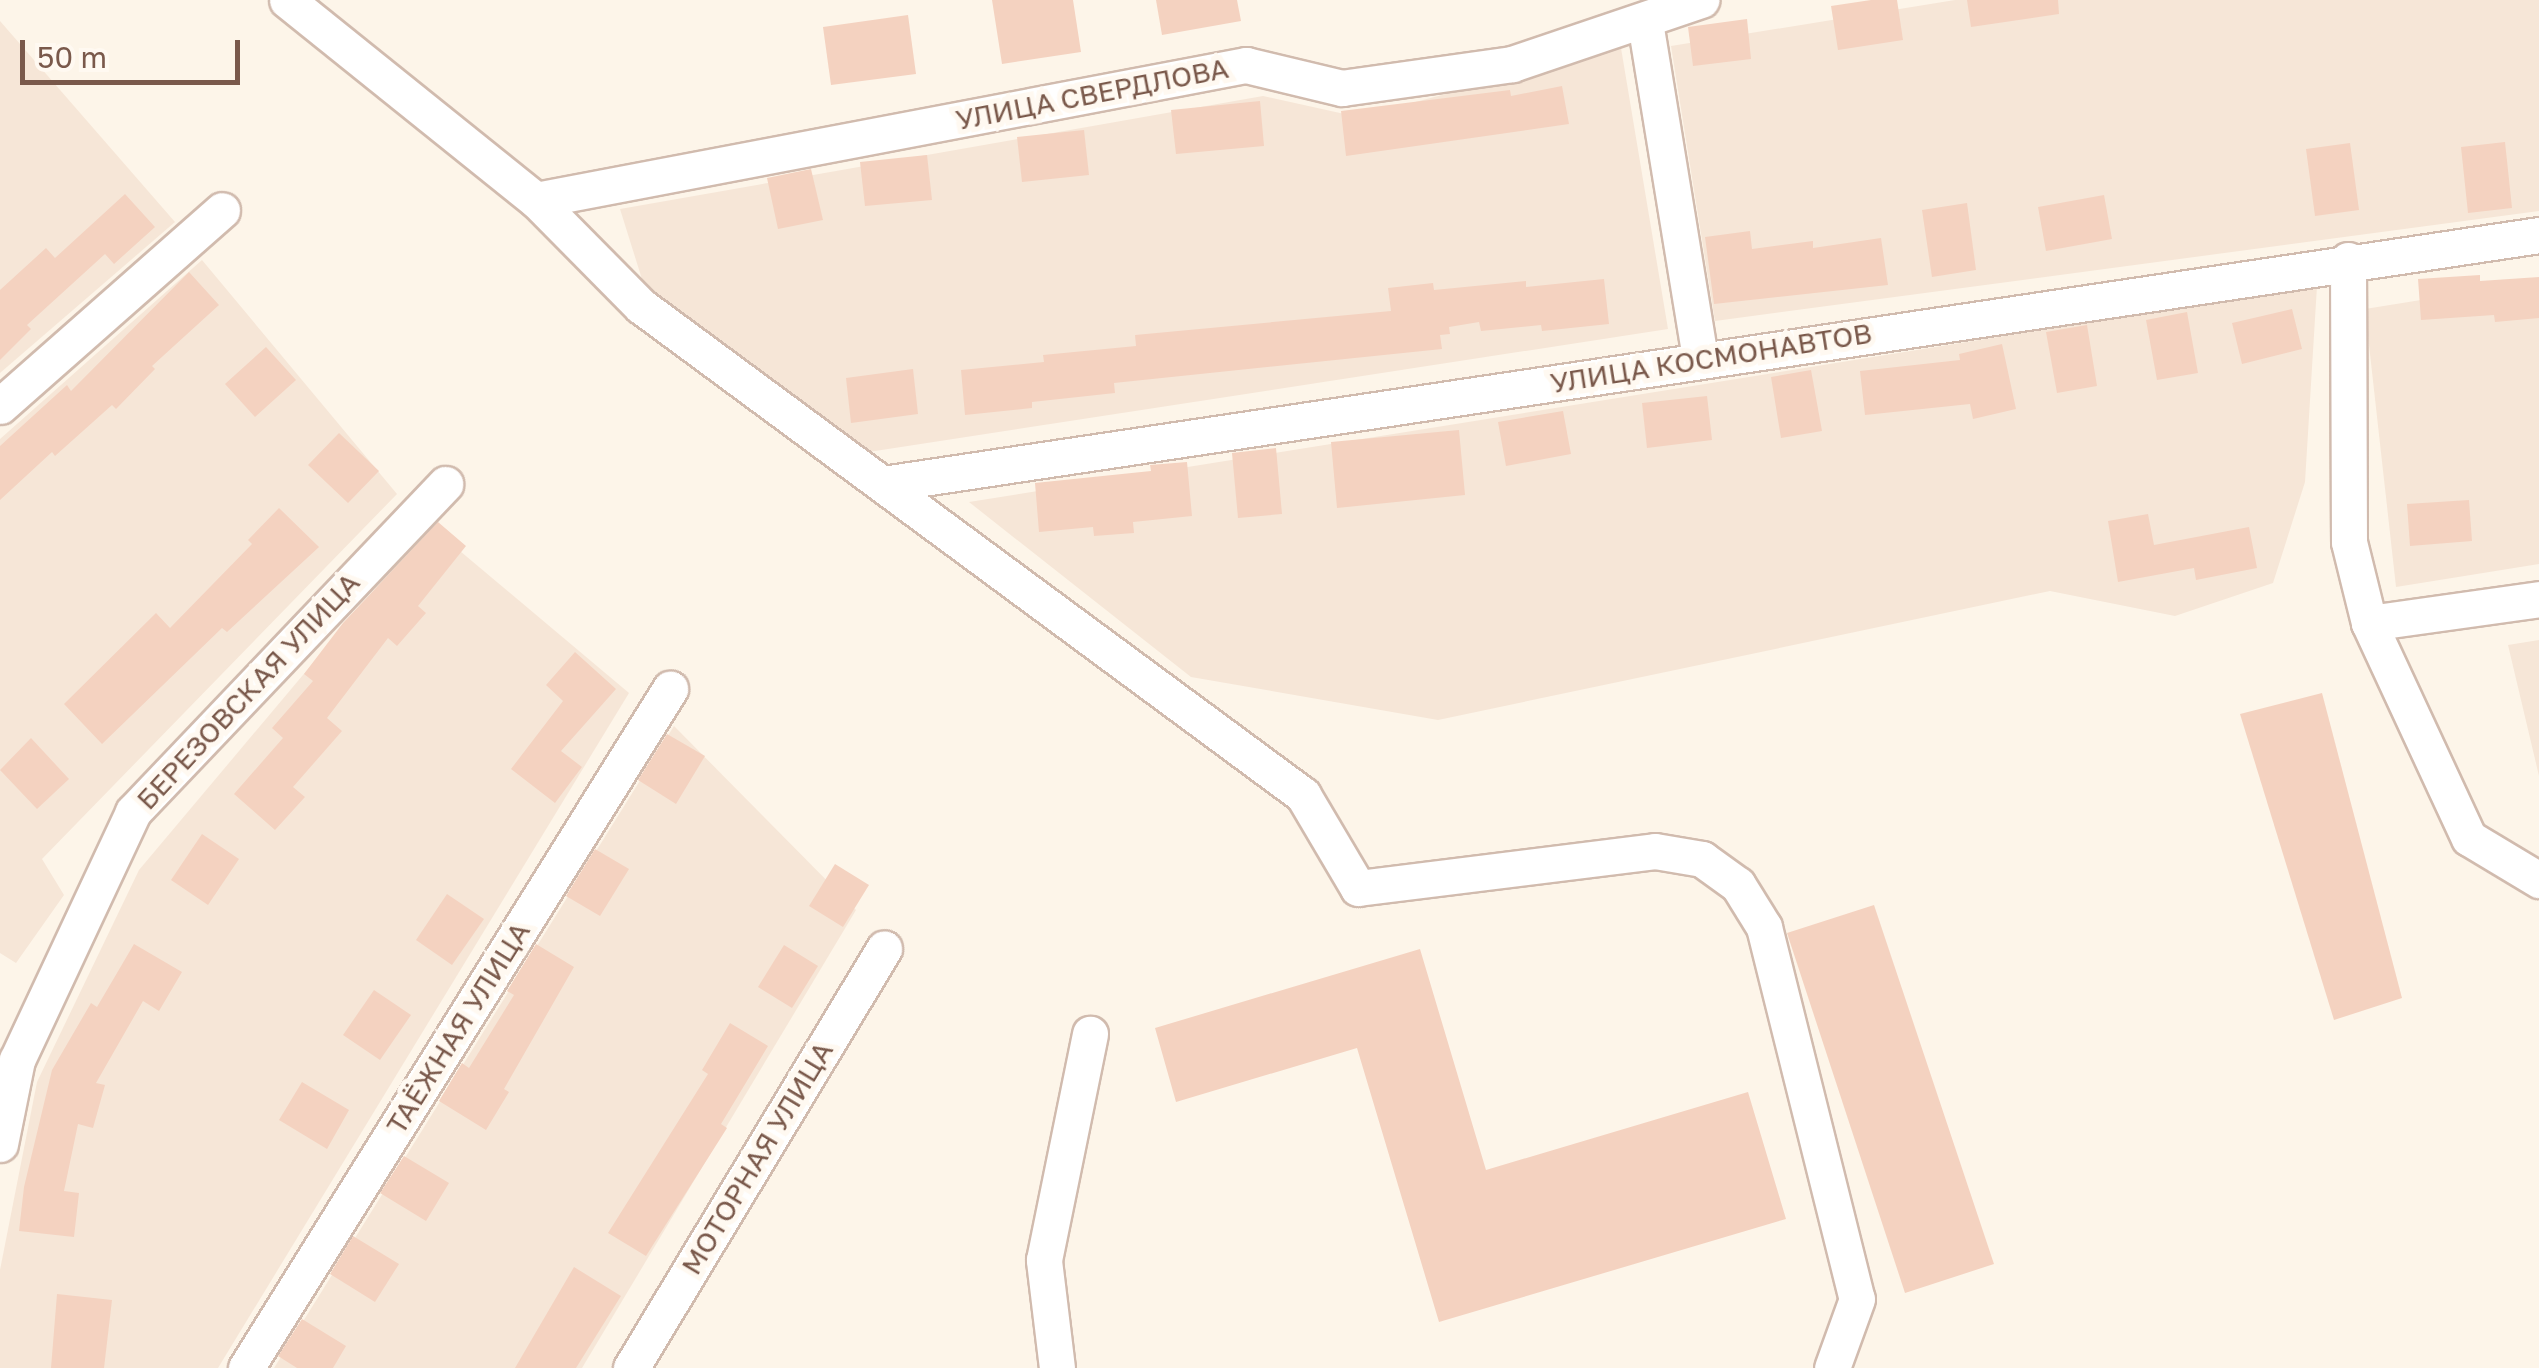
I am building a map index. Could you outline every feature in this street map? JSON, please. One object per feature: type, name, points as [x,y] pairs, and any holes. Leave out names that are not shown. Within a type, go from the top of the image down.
[{"type":"street","points":[[287,0],[536,200],[641,306],[1302,795],[1358,888],[1655,851],[1702,859],[1738,886],[1764,927],[1857,1299],[1832,1368]]},
{"type":"street","name":"УЛИЦА СВЕРДЛОВА","points":[[536,200],[1246,64],[1342,88],[1512,64],[1701,0]]},
{"type":"street","points":[[1644,22],[1700,359]]},
{"type":"street","points":[[0,406],[222,210]]},
{"type":"street","name":"УЛИЦА КОСМОНАВТОВ","points":[[883,484],[2348,260],[2539,235]]},
{"type":"street","points":[[2348,260],[2348,542],[2369,623],[2469,838],[2539,880]]},
{"type":"street","name":"БЕРЕЗОВСКАЯ УЛИЦА","points":[[0,1144],[17,1060],[133,812],[446,484]]},
{"type":"street","points":[[2369,623],[2539,598]]},
{"type":"street","name":"ТАЁЖНАЯ УЛИЦА","points":[[246,1368],[670,688]]},
{"type":"street","name":"МОТОРНАЯ УЛИЦА","points":[[631,1368],[884,948]]},
{"type":"street","points":[[1057,1368],[1044,1260],[1090,1034]]},
{"type":"shaded area","points":[[1955,0],[2539,0],[2539,211],[1715,321],[1671,46]]},
{"type":"shaded area","points":[[0,21],[175,222],[0,373]]},
{"type":"shaded area","points":[[1621,48],[1668,329],[862,453],[646,292],[620,209],[1263,96],[1358,117]]},
{"type":"shaded area","points":[[202,260],[397,494],[42,859],[64,895],[16,963],[0,953],[0,439]]},
{"type":"shaded area","points":[[2539,281],[2539,564],[2396,587],[2365,309]]},
{"type":"shaded area","points":[[2317,286],[2305,482],[2273,583],[2175,616],[2050,591],[1438,720],[1191,677],[969,502]]},
{"type":"shaded area","points":[[429,525],[629,693],[218,1368],[0,1368],[0,1270],[37,1082],[139,870]]},
{"type":"shaded area","points":[[2539,640],[2539,776],[2508,645]]},
{"type":"shaded area","points":[[674,726],[856,910],[582,1368],[274,1368]]},
{"type":"building","points":[[992,0],[1073,0],[1081,52],[1002,64]]},
{"type":"building","points":[[1156,0],[1237,0],[1241,21],[1162,35]]},
{"type":"building","points":[[1897,0],[1903,40],[1838,50],[1831,6]]},
{"type":"building","points":[[1967,0],[2058,0],[2059,14],[1971,27]]},
{"type":"building","points":[[908,15],[916,74],[831,85],[823,27]]},
{"type":"building","points":[[1747,19],[1751,59],[1693,66],[1688,27]]},
{"type":"building","points":[[1562,86],[1569,124],[1346,156],[1341,111],[1510,90],[1511,96]]},
{"type":"building","points":[[1260,101],[1264,146],[1176,154],[1171,110]]},
{"type":"building","points":[[1084,130],[1089,175],[1022,182],[1017,137]]},
{"type":"building","points":[[2505,142],[2512,208],[2468,213],[2461,147]]},
{"type":"building","points":[[2350,143],[2359,210],[2315,216],[2306,149]]},
{"type":"building","points":[[927,155],[932,200],[865,206],[860,162]]},
{"type":"building","points":[[811,169],[823,220],[778,229],[767,178]]},
{"type":"building","points":[[125,194],[155,227],[114,264],[105,254],[27,325],[31,329],[0,360],[0,290],[46,248],[55,258]]},
{"type":"building","points":[[2104,195],[2112,239],[2046,251],[2038,207]]},
{"type":"building","points":[[1967,203],[1976,270],[1932,277],[1922,210]]},
{"type":"building","points":[[1750,231],[1752,249],[1813,241],[1813,248],[1881,238],[1888,285],[1714,304],[1705,237]]},
{"type":"building","points":[[189,272],[219,305],[152,366],[155,369],[116,409],[112,405],[55,456],[52,452],[0,500],[0,446],[67,385],[71,391]]},
{"type":"building","points":[[2480,275],[2480,281],[2539,277],[2539,318],[2495,322],[2494,315],[2421,320],[2418,279]]},
{"type":"building","points":[[1604,279],[1609,324],[1542,331],[1541,325],[1481,331],[1479,322],[1449,327],[1450,334],[1440,335],[1442,349],[1114,383],[1115,393],[1032,402],[1032,408],[965,415],[961,370],[1044,362],[1043,355],[1136,346],[1135,335],[1391,311],[1388,288],[1433,283],[1434,290],[1526,281],[1526,287]]},
{"type":"building","points":[[2292,309],[2302,349],[2242,364],[2232,323]]},
{"type":"building","points":[[2187,312],[2198,373],[2157,380],[2146,320]]},
{"type":"building","points":[[2087,325],[2097,386],[2057,393],[2046,332]]},
{"type":"building","points":[[2002,344],[2016,409],[1973,419],[1970,404],[1865,415],[1860,371],[1960,360],[1959,354]]},
{"type":"building","points":[[266,347],[296,380],[255,417],[225,384]]},
{"type":"building","points":[[913,369],[918,414],[851,423],[846,378]]},
{"type":"building","points":[[1811,370],[1822,431],[1781,438],[1771,377]]},
{"type":"building","points":[[1707,396],[1712,440],[1647,448],[1642,403]]},
{"type":"building","points":[[1563,411],[1571,454],[1506,466],[1498,422]]},
{"type":"building","points":[[1459,430],[1465,495],[1337,508],[1331,442]]},
{"type":"building","points":[[339,433],[379,471],[348,503],[308,465]]},
{"type":"building","points":[[1276,448],[1282,514],[1238,518],[1232,453]]},
{"type":"building","points":[[1187,462],[1192,516],[1133,522],[1134,533],[1094,536],[1093,527],[1039,532],[1035,483],[1151,471],[1150,465]]},
{"type":"building","points":[[2469,500],[2472,541],[2410,546],[2407,504]]},
{"type":"building","points":[[279,508],[319,547],[227,632],[222,628],[102,744],[64,704],[156,613],[170,628],[252,544],[248,540]]},
{"type":"building","points":[[2148,514],[2154,545],[2249,527],[2257,568],[2196,580],[2194,568],[2118,582],[2108,521]]},
{"type":"building","points":[[438,522],[466,546],[418,606],[426,613],[397,646],[388,638],[327,718],[342,731],[293,787],[305,797],[275,830],[234,794],[283,738],[272,728],[313,681],[304,674],[343,623]]},
{"type":"building","points":[[575,652],[616,689],[561,751],[582,767],[555,803],[511,769],[563,701],[546,685]]},
{"type":"building","points":[[2322,693],[2402,998],[2334,1020],[2240,714]]},
{"type":"building","points":[[667,734],[705,756],[676,804],[638,780]]},
{"type":"building","points":[[31,738],[69,779],[37,809],[0,770]]},
{"type":"building","points":[[202,834],[239,859],[208,905],[171,880]]},
{"type":"building","points":[[595,849],[629,869],[600,916],[566,896]]},
{"type":"building","points":[[835,864],[869,885],[843,927],[809,906]]},
{"type":"building","points":[[447,894],[484,919],[452,965],[416,940]]},
{"type":"building","points":[[1874,905],[1994,1264],[1905,1293],[1787,933]]},
{"type":"building","points":[[134,944],[182,972],[159,1011],[143,1001],[96,1083],[105,1085],[93,1128],[78,1124],[64,1191],[79,1193],[74,1237],[19,1231],[24,1187],[52,1070],[91,1003],[97,1007]]},
{"type":"building","points":[[536,944],[574,967],[504,1089],[509,1092],[486,1130],[439,1101],[462,1063],[469,1068],[514,995],[507,991]]},
{"type":"building","points":[[784,945],[818,966],[792,1008],[758,987]]},
{"type":"building","points":[[1420,949],[1486,1170],[1748,1092],[1786,1219],[1439,1322],[1357,1048],[1176,1102],[1155,1028]]},
{"type":"building","points":[[374,990],[411,1015],[380,1060],[343,1035]]},
{"type":"building","points":[[730,1023],[768,1046],[721,1124],[727,1128],[646,1256],[608,1233],[708,1074],[702,1070]]},
{"type":"building","points":[[302,1082],[349,1110],[327,1149],[279,1120]]},
{"type":"building","points":[[404,1156],[449,1183],[426,1221],[380,1193]]},
{"type":"building","points":[[353,1236],[399,1264],[375,1302],[330,1274]]},
{"type":"building","points":[[574,1267],[621,1296],[576,1368],[515,1368]]},
{"type":"building","points":[[57,1294],[112,1300],[104,1368],[51,1368]]},
{"type":"building","points":[[302,1319],[346,1346],[333,1368],[297,1368],[278,1356]]}]
